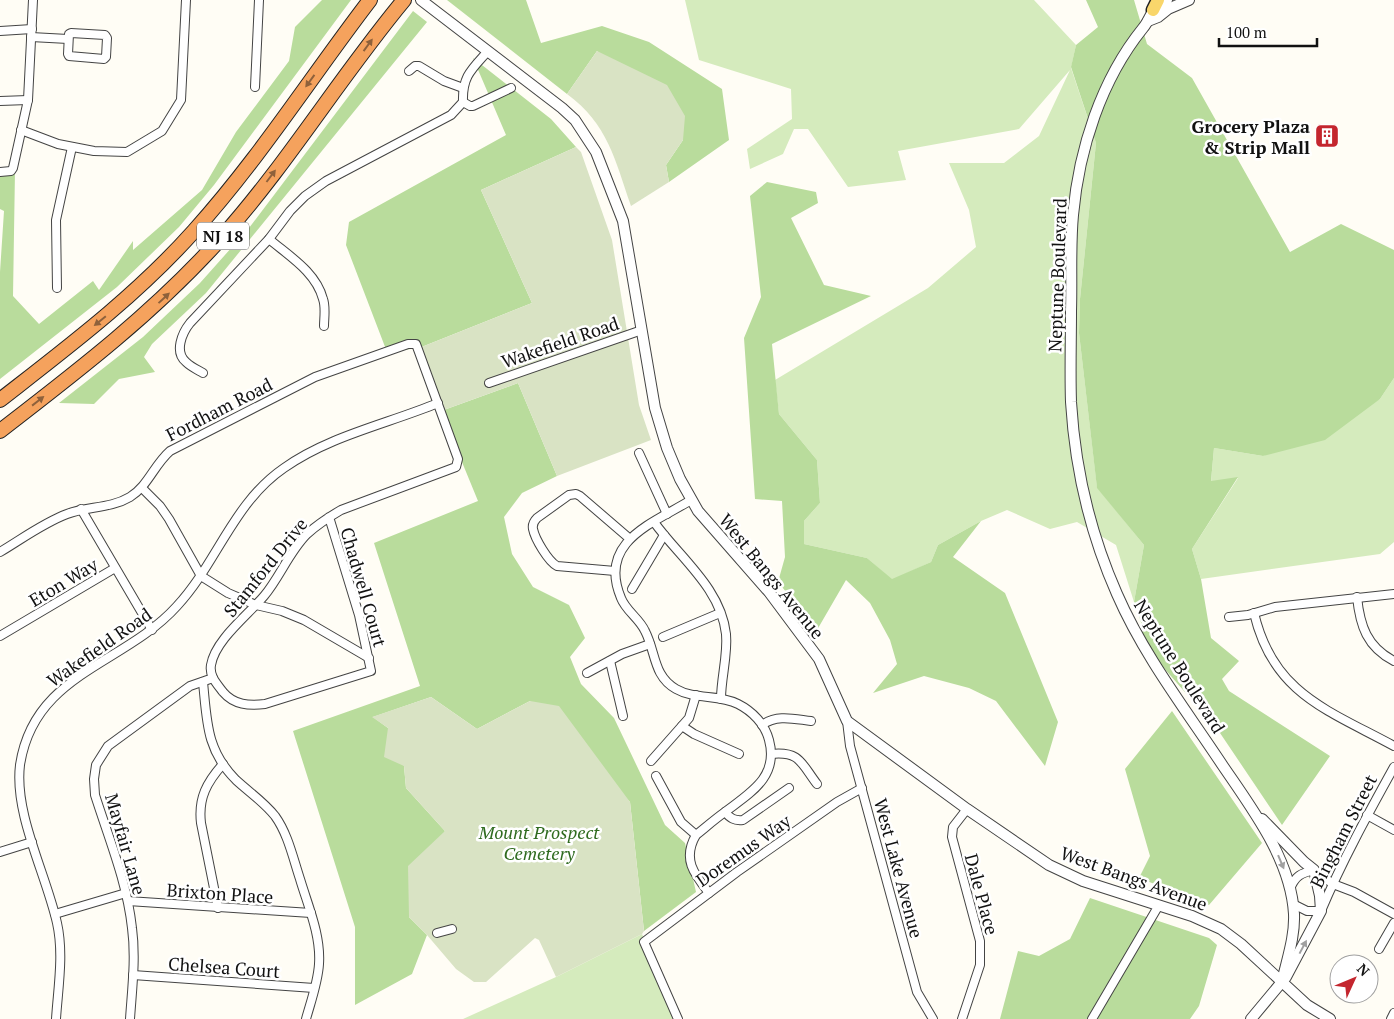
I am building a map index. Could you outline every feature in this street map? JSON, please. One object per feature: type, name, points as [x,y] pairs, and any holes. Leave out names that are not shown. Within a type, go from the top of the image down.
[{"type":"highway","name":"NJ 18","points":[[0,400],[139,287],[194,232],[247,166],[370,0]]},
{"type":"highway","name":"NJ 18","points":[[0,431],[117,339],[195,267],[253,200],[380,29],[404,0]]},
{"type":"street","points":[[0,172],[12,170],[28,100],[33,0]]},
{"type":"street","points":[[21,130],[58,144],[72,147],[94,151],[127,152],[162,131],[181,100],[186,0]]},
{"type":"street","points":[[255,87],[259,0]]},
{"type":"street","name":"Neptune Boulevard","points":[[1167,0],[1153,11],[1130,43],[1098,107],[1085,147],[1076,193],[1072,244],[1071,402],[1075,442],[1089,515],[1103,560],[1118,596],[1153,661],[1248,804],[1279,856],[1290,889],[1293,904],[1293,938],[1282,982],[1251,1019]]},
{"type":"street","name":"Neptune Boulevard","points":[[1153,11],[1158,17],[1168,9],[1189,0]]},
{"type":"street","name":"West Bangs Avenue","points":[[425,3],[576,120],[596,152],[623,221],[650,385],[658,422],[667,448],[691,500],[709,524],[769,592],[818,659],[847,721],[1039,859],[1066,874],[1204,920],[1221,929],[1241,944],[1315,1011],[1330,1019]]},
{"type":"street","points":[[0,31],[32,33],[68,39]]},
{"type":"street","points":[[71,33],[105,36],[107,38],[106,57],[104,59],[69,56],[68,39],[71,33]]},
{"type":"street","points":[[203,373],[186,362],[181,354],[180,344],[190,323],[269,239],[297,203],[318,185],[451,115],[463,102],[463,88],[468,74],[488,51]]},
{"type":"street","points":[[409,71],[415,66],[420,66],[444,81],[463,88]]},
{"type":"street","points":[[463,102],[474,106],[511,88]]},
{"type":"street","points":[[0,101],[28,100]]},
{"type":"street","points":[[57,288],[56,220],[72,147]]},
{"type":"street","points":[[269,239],[313,278],[324,300],[324,326]]},
{"type":"street","name":"Wakefield Road","points":[[489,383],[642,330]]},
{"type":"street","name":"Fordham Road","points":[[0,552],[55,519],[81,510],[115,504],[130,497],[142,488],[162,458],[177,446],[315,377],[408,344],[416,344],[438,403]]},
{"type":"street","name":"Wakefield Road","points":[[56,1019],[60,946],[55,914],[22,806],[19,779],[23,751],[35,722],[49,701],[67,684],[135,642],[152,630],[177,607],[201,576],[242,508],[261,487],[282,469],[319,447],[438,403]]},
{"type":"street","name":"Stamford Drive","points":[[213,678],[211,664],[220,643],[271,587],[290,555],[301,541],[329,517],[348,507],[453,469],[458,464],[458,459],[438,403]]},
{"type":"street","points":[[639,453],[666,514]]},
{"type":"street","points":[[142,488],[160,506],[169,519],[201,576],[228,593],[256,605],[282,611],[304,620],[369,658]]},
{"type":"street","points":[[614,570],[557,566],[552,564],[533,530],[533,523],[569,495],[576,494],[630,539]]},
{"type":"street","points":[[691,500],[644,527],[630,539],[624,546],[614,570],[622,600],[643,628],[660,676],[675,689],[683,693],[721,699],[738,704],[749,711],[762,725],[770,742],[771,754],[766,775],[760,785],[696,835],[690,848],[690,862],[693,870],[709,893]]},
{"type":"street","points":[[81,510],[152,630]]},
{"type":"street","name":"Chadwell Court","points":[[213,678],[226,695],[243,704],[254,706],[371,671],[359,615],[329,517]]},
{"type":"street","points":[[654,522],[704,583],[720,613],[726,639],[721,699]]},
{"type":"street","points":[[632,589],[664,535]]},
{"type":"street","name":"Eton Way","points":[[0,636],[115,568]]},
{"type":"street","points":[[1229,617],[1275,607],[1394,594]]},
{"type":"street","points":[[1357,597],[1360,622],[1367,636],[1381,653],[1394,661]]},
{"type":"street","points":[[663,637],[720,613]]},
{"type":"street","points":[[1254,613],[1261,639],[1268,654],[1280,672],[1293,686],[1315,702],[1394,746]]},
{"type":"street","points":[[588,673],[630,650],[650,644]]},
{"type":"street","points":[[610,661],[622,716]]},
{"type":"street","name":"Mayfair Lane","points":[[130,1019],[133,942],[127,897],[95,795],[94,779],[96,765],[102,753],[113,741],[190,686],[213,678]]},
{"type":"street","points":[[203,682],[207,726],[212,743],[223,764],[234,778],[268,809],[281,825],[311,914],[319,952],[319,964],[306,1019]]},
{"type":"street","points":[[651,761],[692,712],[696,695]]},
{"type":"street","points":[[762,725],[769,720],[779,718],[811,721]]},
{"type":"street","name":"West Lake Avenue","points":[[847,721],[850,746],[917,992],[933,1019]]},
{"type":"street","points":[[682,726],[694,734],[739,754]]},
{"type":"street","points":[[771,754],[784,753],[794,755],[817,784]]},
{"type":"street","points":[[218,908],[201,823],[200,809],[206,786],[223,764]]},
{"type":"street","name":"Bingham Street","points":[[1282,982],[1294,964],[1367,815],[1394,766]]},
{"type":"street","points":[[656,776],[681,822],[696,835]]},
{"type":"street","points":[[724,812],[731,818],[743,820],[789,788]]},
{"type":"street","name":"Doremus Way","points":[[678,1019],[644,942],[837,802],[862,788]]},
{"type":"street","points":[[1248,804],[1314,870],[1333,884],[1354,892],[1394,914]]},
{"type":"street","name":"Dale Place","points":[[962,1019],[981,957],[980,941],[952,837],[954,827],[967,809]]},
{"type":"street","points":[[1367,815],[1394,830]]},
{"type":"street","points":[[0,852],[32,842]]},
{"type":"street","points":[[1290,889],[1295,878],[1300,874],[1314,870]]},
{"type":"street","name":"Bingham Street","points":[[1314,870],[1320,896],[1321,911]]},
{"type":"street","name":"Brixton Place","points":[[55,914],[127,897],[218,908],[311,914]]},
{"type":"street","points":[[1293,904],[1307,911],[1321,911]]},
{"type":"street","points":[[1092,1019],[1159,905]]},
{"type":"street","points":[[1379,949],[1394,923]]},
{"type":"street","points":[[437,933],[452,929]]},
{"type":"street","name":"Chelsea Court","points":[[133,975],[314,988]]},
{"type":"street","points":[[1391,1019],[1394,1013]]},
{"type":"green space","points":[[322,0],[351,0],[214,185],[179,227],[117,287],[0,379],[0,272],[4,211],[0,209],[0,173],[15,171],[13,296],[39,324],[93,281],[99,290],[133,241],[133,250],[202,190],[236,132],[289,61],[295,27]]},
{"type":"green space","points":[[447,0],[526,0],[541,43],[602,26],[649,42],[722,89],[729,140],[669,182],[666,165],[683,140],[597,51],[567,94]]},
{"type":"green space","points":[[685,0],[1034,0],[1076,45],[1071,68],[1096,143],[1080,299],[1079,333],[1097,487],[1144,545],[1134,602],[1116,545],[1077,522],[1050,529],[1007,510],[981,521],[938,545],[931,562],[892,580],[867,558],[804,544],[804,521],[820,503],[817,460],[779,414],[775,380],[928,288],[976,247],[969,210],[949,163],[1004,163],[1039,136],[1070,70],[1019,129],[898,151],[906,180],[848,187],[808,129],[794,129],[783,154],[750,169],[747,149],[792,119],[791,89],[699,60]]},
{"type":"green space","points":[[1086,0],[1134,0],[1147,44],[1192,78],[1290,252],[1341,224],[1394,250],[1394,378],[1380,399],[1325,440],[1263,456],[1214,448],[1211,481],[1238,477],[1192,549],[1201,579],[1211,638],[1239,661],[1222,679],[1229,691],[1330,756],[1282,825],[1218,730],[1135,635],[1144,631],[1134,602],[1144,545],[1097,488],[1079,333],[1080,299],[1096,143],[1071,67],[1076,45],[1098,27]]},
{"type":"green space","points":[[413,11],[427,22],[206,293],[152,344],[144,357],[155,372],[119,379],[94,404],[59,403],[143,337],[200,283],[249,228]]},
{"type":"green space","points":[[597,51],[667,85],[685,116],[683,140],[666,165],[669,182],[631,206],[615,158],[601,130],[581,106],[567,94]]},
{"type":"green space","points":[[473,58],[551,119],[576,147],[481,190],[532,303],[419,348],[387,352],[346,245],[349,222],[506,135]]},
{"type":"green space","points":[[576,147],[581,152],[612,240],[639,405],[651,440],[557,476],[518,383],[441,411],[419,348],[532,303],[481,190]]},
{"type":"green space","points":[[767,182],[816,192],[818,203],[791,218],[824,285],[871,296],[772,344],[779,414],[817,460],[820,503],[804,521],[804,544],[867,558],[892,579],[931,562],[938,545],[981,521],[953,557],[1005,593],[1058,722],[1045,766],[996,701],[969,688],[924,676],[873,693],[897,664],[890,640],[870,603],[846,580],[817,630],[778,582],[785,557],[782,501],[755,499],[744,338],[761,297],[750,196]]},
{"type":"green space","points":[[1394,378],[1394,542],[1380,554],[1201,579],[1192,549],[1238,478],[1211,482],[1214,448],[1263,456],[1380,399]]},
{"type":"green space","points":[[518,383],[557,476],[522,493],[504,517],[512,554],[533,587],[569,605],[585,638],[570,657],[581,684],[614,718],[665,825],[685,843],[696,892],[644,931],[630,802],[530,701],[477,729],[431,697],[373,717],[388,728],[404,766],[406,788],[445,831],[409,917],[427,935],[412,974],[355,1005],[355,927],[293,731],[420,686],[374,543],[478,501],[441,411]]},
{"type":"green space","name":"Mount Prospect Cemetery","points":[[431,697],[477,729],[530,701],[559,706],[630,802],[644,931],[642,934],[556,977],[539,940],[535,938],[486,982],[474,982],[456,969],[409,917],[408,866],[445,831],[406,788],[404,766],[384,757],[388,728],[372,717]]},
{"type":"green space","points":[[1172,711],[1262,843],[1209,905],[1139,878],[1150,856],[1125,769]]},
{"type":"green space","points":[[1090,898],[1209,938],[1217,945],[1199,1006],[1190,1019],[1000,1019],[1018,951],[1039,956],[1070,939]]},
{"type":"green space","points":[[642,934],[679,1019],[463,1019],[556,977]]},
{"type":"place","name":"Grocery Plaza & Strip Mall","points":[[1327,136]]}]
